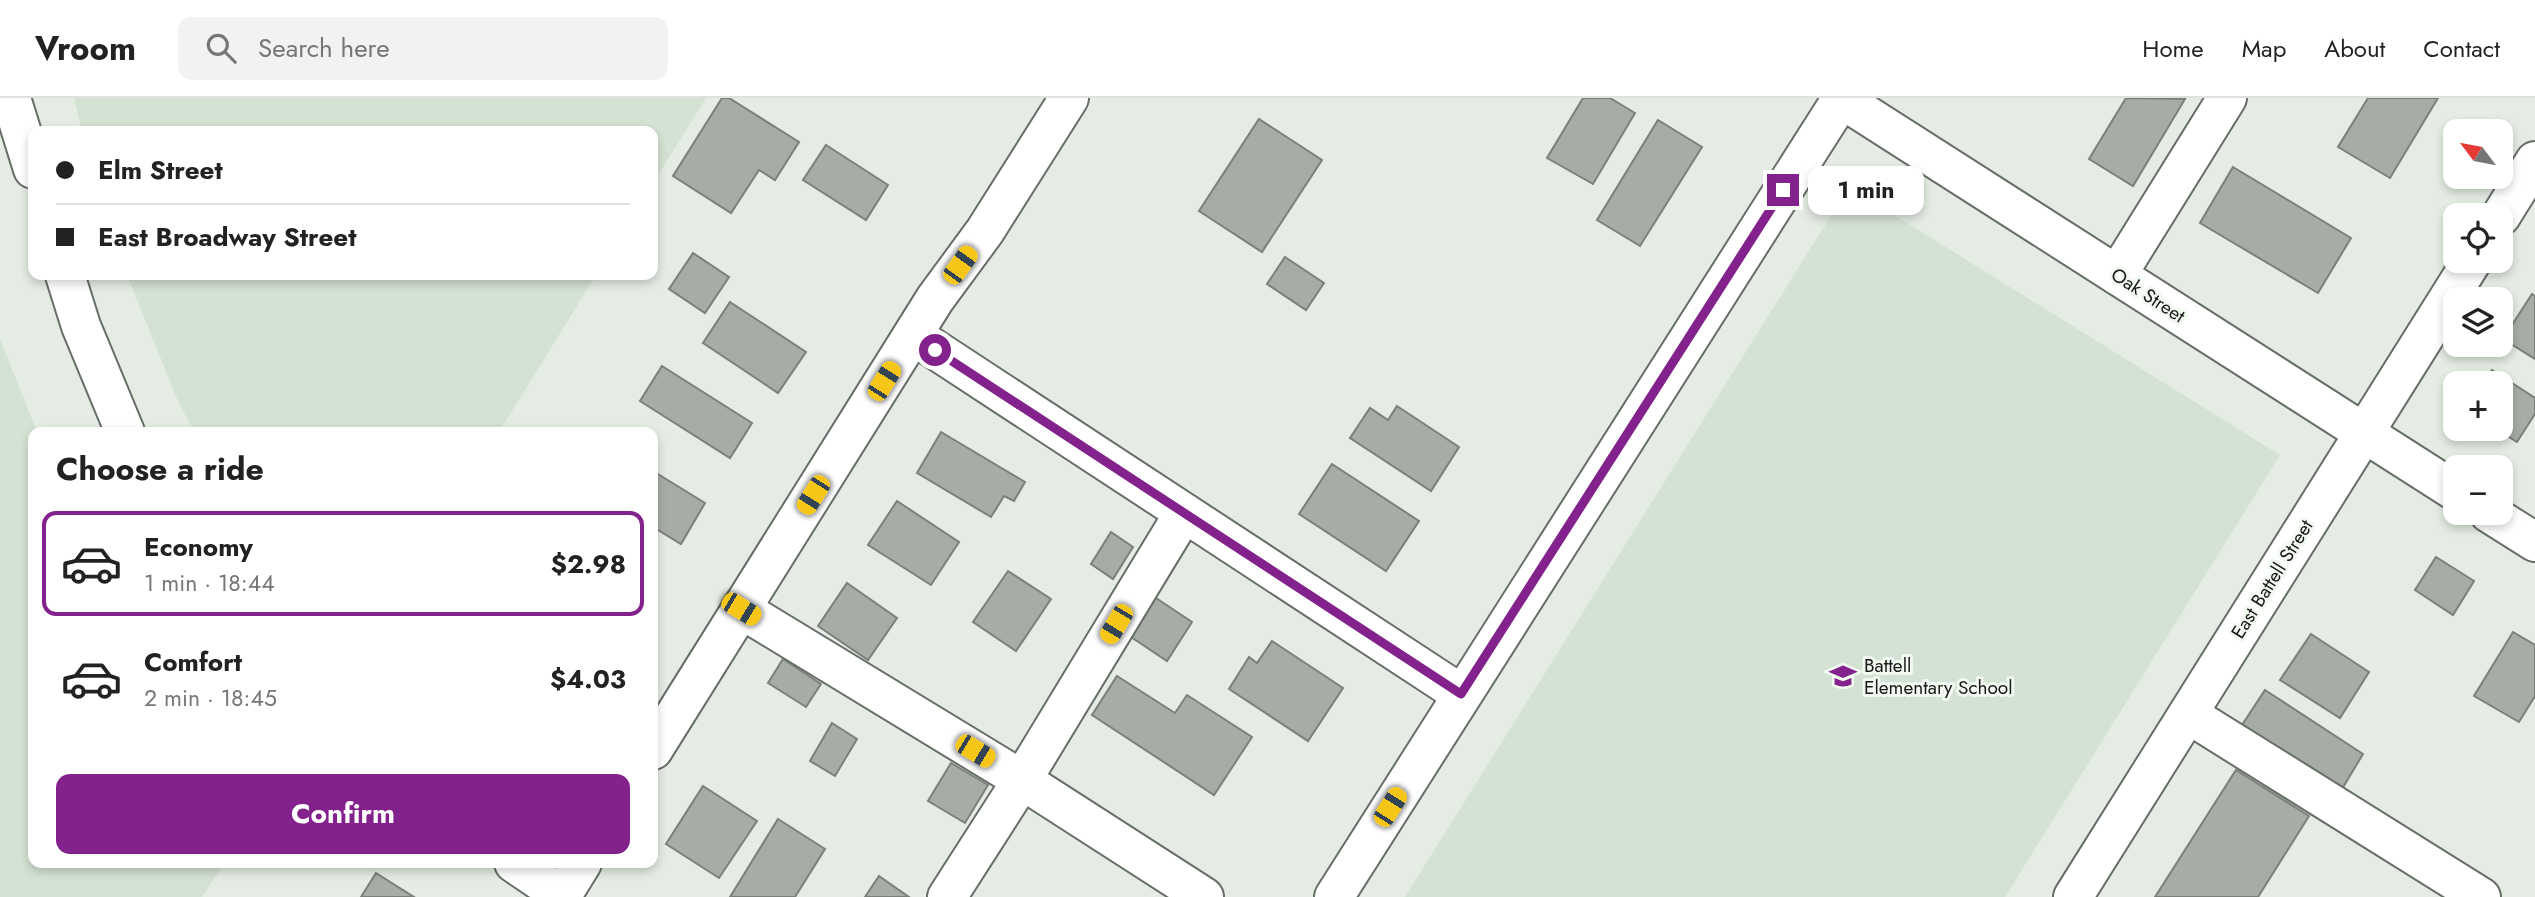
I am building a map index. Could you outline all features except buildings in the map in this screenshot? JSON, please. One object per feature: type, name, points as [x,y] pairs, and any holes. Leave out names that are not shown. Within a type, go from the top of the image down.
[{"type":"street","points":[[11,98],[28,153]]},
{"type":"street","points":[[658,742],[935,299],[985,231],[1069,98]]},
{"type":"street","points":[[1334,897],[1841,98]]},
{"type":"street","name":"Oak Street","points":[[1841,98],[2443,484]]},
{"type":"street","points":[[2117,275],[2227,98]]},
{"type":"street","points":[[2509,203],[2535,162]]},
{"type":"street","name":"East Battell Street","points":[[2073,897],[2464,273]]},
{"type":"street","points":[[67,280],[81,327],[123,427]]},
{"type":"street","points":[[913,335],[1461,694]]},
{"type":"street","points":[[947,897],[1022,780],[1184,513]]},
{"type":"street","points":[[2507,525],[2535,542]]},
{"type":"street","points":[[741,609],[1022,780],[1204,897]]},
{"type":"street","points":[[2188,714],[2481,897]]},
{"type":"street","points":[[521,868],[562,897],[579,868]]},
{"type":"shaded area","points":[[74,98],[706,98],[658,175],[658,126],[81,126]]},
{"type":"shaded area","name":"Battell Elementary School","points":[[1849,187],[2280,455],[2005,897],[1405,897]]},
{"type":"shaded area","points":[[129,280],[593,280],[502,427],[192,427],[180,406]]},
{"type":"shaded area","points":[[0,339],[35,427],[28,427],[28,868],[221,868],[202,897],[0,897]]},
{"type":"place","name":"Battell Elementary School","points":[[1843,676]]},
{"type":"route","points":[[935,350],[1461,694],[1783,190]]}]
